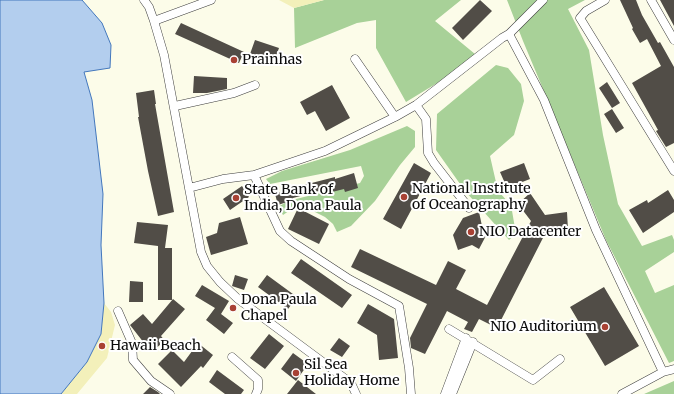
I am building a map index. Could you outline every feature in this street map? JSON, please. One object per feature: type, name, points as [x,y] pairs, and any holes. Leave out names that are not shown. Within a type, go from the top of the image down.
[{"type":"street","points":[[144,0],[149,7],[164,55],[201,252],[207,266],[238,300],[351,383],[356,394]]},
{"type":"street","points":[[154,21],[211,0]]},
{"type":"street","points":[[189,188],[223,179],[255,178],[324,151],[395,117],[416,105],[496,42],[509,34],[543,0]]},
{"type":"street","points":[[605,0],[586,11],[580,18],[674,170]]},
{"type":"street","points":[[651,0],[674,40]]},
{"type":"street","points":[[509,34],[544,100],[596,230],[663,372]]},
{"type":"street","points":[[355,58],[395,117]]},
{"type":"street","points":[[174,106],[234,94],[255,85]]},
{"type":"street","points":[[416,105],[426,119],[428,153],[469,208]]},
{"type":"street","points":[[255,178],[280,230],[291,241],[349,279],[400,306],[409,368],[410,394]]},
{"type":"street","points":[[118,311],[132,343],[133,360],[151,381],[170,394]]},
{"type":"street","points":[[449,329],[470,340],[533,380],[560,359]]},
{"type":"street","points":[[445,394],[470,340]]},
{"type":"street","points":[[452,394],[470,340]]},
{"type":"street","points":[[232,357],[258,380],[258,389],[256,394]]},
{"type":"street","points":[[622,394],[663,372],[674,369]]},
{"type":"green space","points":[[324,0],[461,0],[435,21],[475,54],[452,74],[406,102],[376,48],[376,20],[357,23],[295,48],[294,8]]},
{"type":"green space","points":[[507,0],[585,0],[568,9],[589,50],[603,135],[618,204],[642,246],[672,235],[674,240],[674,252],[645,271],[655,293],[674,285],[674,361],[669,363],[606,240]]},
{"type":"green space","points":[[496,65],[508,68],[521,84],[524,101],[514,135],[490,156],[498,191],[511,205],[516,234],[509,240],[465,191],[436,150],[437,114]]},
{"type":"green space","points":[[407,126],[415,131],[415,147],[400,165],[375,201],[351,226],[337,232],[333,224],[325,217],[299,204],[283,215],[278,207],[288,201],[360,183],[364,176],[361,166],[270,184],[266,179],[282,171],[350,150]]},
{"type":"green space","points":[[674,381],[674,394],[644,394]]},
{"type":"sand","points":[[279,0],[324,0],[294,8]]},
{"type":"sand","name":"Hawaii Beach","points":[[104,303],[111,312],[115,325],[107,358],[77,394],[61,394],[87,362],[101,334]]},
{"type":"water","points":[[0,0],[82,0],[102,23],[111,45],[110,68],[84,72],[92,100],[103,194],[101,245],[104,303],[101,334],[87,362],[61,394],[0,394]]},
{"type":"building","points":[[480,0],[492,11],[463,40],[452,28]]},
{"type":"building","points":[[620,0],[636,0],[642,15],[674,67],[674,143],[666,147],[656,131],[658,130],[632,83],[661,66],[647,39],[640,43],[632,29],[633,28]]},
{"type":"building","points":[[660,0],[674,0],[674,26]]},
{"type":"building","points":[[181,23],[244,52],[239,63],[175,34]]},
{"type":"building","points":[[255,40],[279,48],[274,62],[250,54]]},
{"type":"building","points":[[194,76],[227,78],[227,89],[207,93],[193,93]]},
{"type":"building","points":[[607,82],[620,103],[612,108],[599,88]]},
{"type":"building","points":[[332,85],[350,118],[326,131],[315,111],[307,115],[300,102]]},
{"type":"building","points":[[154,90],[155,104],[174,212],[158,216],[138,117],[136,93]]},
{"type":"building","points":[[612,109],[624,128],[616,133],[604,114]]},
{"type":"building","points":[[414,163],[431,173],[401,229],[383,219]]},
{"type":"building","points":[[524,163],[530,179],[507,188],[500,172]]},
{"type":"building","points":[[354,173],[358,188],[345,192],[344,189],[320,195],[319,191],[293,198],[293,200],[278,205],[275,194],[296,187],[335,177],[335,179]]},
{"type":"building","name":"State Bank of India, Dona Paula","points":[[242,186],[249,197],[230,210],[223,199]]},
{"type":"building","points":[[668,190],[674,200],[674,212],[643,233],[629,210],[647,200],[648,203]]},
{"type":"building","points":[[530,193],[545,215],[567,212],[568,230],[546,232],[497,328],[479,319],[472,332],[464,329],[468,322],[447,311],[425,354],[411,348],[410,338],[427,304],[351,267],[360,249],[436,285],[448,261],[466,270],[456,289],[487,305],[531,221],[518,204]]},
{"type":"building","points":[[298,208],[329,224],[319,244],[288,229]]},
{"type":"building","name":"NIO Datacenter","points":[[479,212],[482,226],[489,230],[479,249],[472,245],[458,250],[453,235],[463,218]]},
{"type":"building","points":[[240,217],[248,244],[211,255],[206,237],[217,233],[219,223]]},
{"type":"building","points":[[137,222],[168,225],[165,248],[172,248],[172,300],[158,300],[158,246],[134,243]]},
{"type":"building","points":[[301,259],[352,295],[342,308],[291,273]]},
{"type":"building","points":[[235,275],[248,279],[244,290],[232,286]]},
{"type":"building","points":[[267,275],[297,297],[288,309],[258,287]]},
{"type":"building","points":[[130,281],[143,282],[143,302],[129,302]]},
{"type":"building","points":[[202,285],[229,301],[221,314],[233,323],[224,334],[206,320],[215,308],[195,296]]},
{"type":"building","name":"NIO Auditorium","points":[[604,287],[639,346],[605,366],[570,307]]},
{"type":"building","points":[[173,299],[185,309],[161,336],[165,341],[151,352],[130,325],[143,314],[152,324]]},
{"type":"building","points":[[368,304],[394,319],[398,358],[379,360],[377,335],[357,323]]},
{"type":"building","points":[[269,334],[284,346],[265,369],[250,358]]},
{"type":"building","points":[[339,338],[350,346],[342,357],[330,350]]},
{"type":"building","points":[[198,343],[213,355],[203,368],[201,366],[181,387],[158,364],[172,350],[184,362]]},
{"type":"building","points":[[293,353],[308,364],[296,381],[281,369]]},
{"type":"building","points":[[217,370],[244,390],[241,394],[225,394],[209,382]]},
{"type":"building","points":[[298,380],[316,394],[287,394]]},
{"type":"building","points":[[150,387],[158,392],[160,394],[143,394]]},
{"type":"place","name":"Prainhas","points":[[234,60]]},
{"type":"place","name":"National Institute of Oceanography","points":[[404,197]]},
{"type":"place","name":"State Bank of India, Dona Paula","points":[[236,198]]},
{"type":"place","name":"NIO Datacenter","points":[[471,232]]},
{"type":"place","name":"Dona Paula Chapel","points":[[233,308]]},
{"type":"place","name":"NIO Auditorium","points":[[605,327]]},
{"type":"place","name":"Hawaii Beach","points":[[102,346]]},
{"type":"place","name":"Sil Sea Holiday Home","points":[[296,373]]}]
